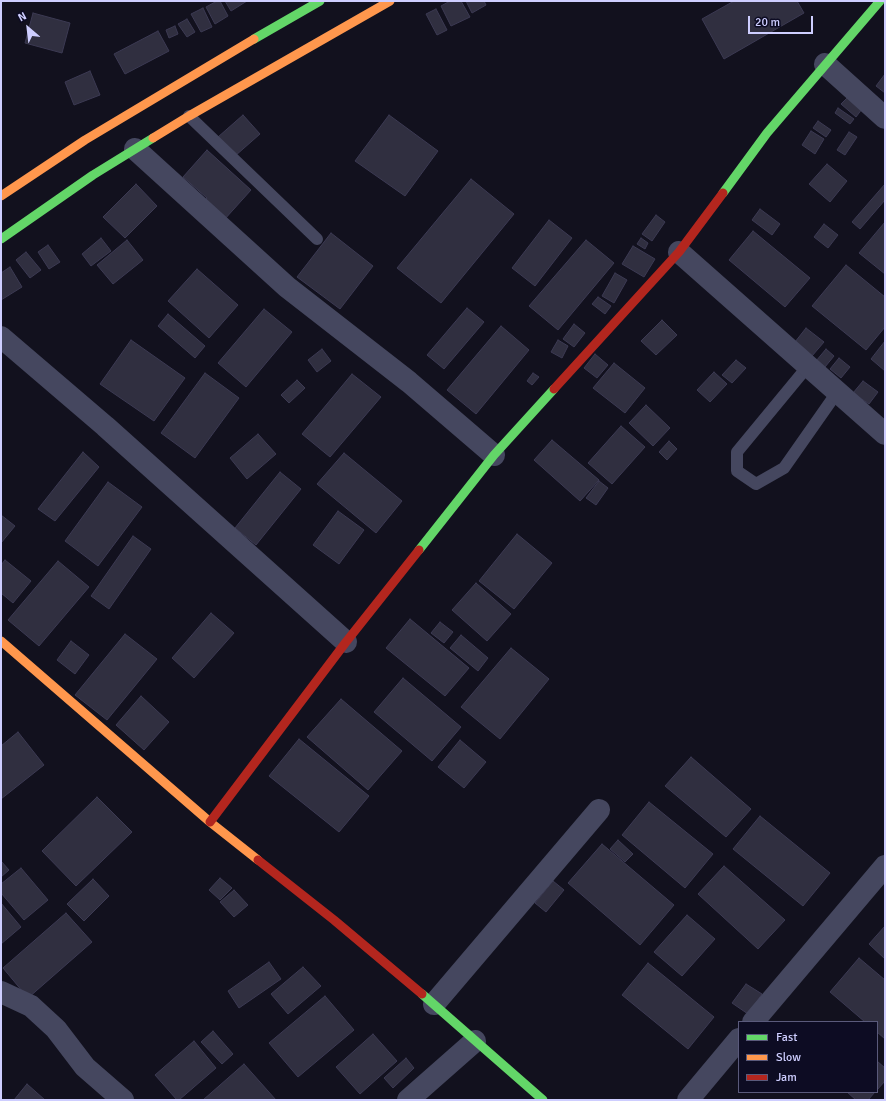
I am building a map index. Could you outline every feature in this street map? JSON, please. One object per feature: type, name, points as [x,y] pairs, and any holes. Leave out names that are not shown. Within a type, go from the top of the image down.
[{"type":"street","points":[[1,196],[98,132],[320,1]]},
{"type":"street","points":[[1,239],[93,175],[135,149],[189,116],[390,1]]},
{"type":"street","points":[[210,822],[346,642],[494,455],[679,252],[768,133],[880,1]]},
{"type":"street","points":[[825,64],[885,118]]},
{"type":"street","points":[[135,149],[288,287],[409,382],[494,455]]},
{"type":"street","points":[[679,252],[885,434]]},
{"type":"street","points":[[1,337],[105,426],[346,642]]},
{"type":"street","points":[[1,642],[210,822],[334,920],[434,1004],[543,1100]]},
{"type":"street","points":[[434,1004],[598,810]]},
{"type":"street","points":[[755,1021],[885,866]]},
{"type":"street","points":[[1,992],[31,1006],[56,1029],[86,1067],[123,1100]]},
{"type":"street","points":[[688,1100],[738,1040]]},
{"type":"street","points":[[408,1100],[475,1041]]},
{"type":"lane","points":[[189,116],[318,239]]},
{"type":"lane","points":[[808,366],[737,452],[736,471],[756,484],[784,468],[838,391]]},
{"type":"building","points":[[220,1],[228,16],[215,24],[206,7]]},
{"type":"building","points":[[225,1],[247,1],[231,11]]},
{"type":"building","points":[[450,1],[461,1],[470,17],[451,26],[441,6]]},
{"type":"building","points":[[466,1],[484,1],[486,5],[472,13]]},
{"type":"building","points":[[734,1],[797,1],[804,13],[724,59],[702,19]]},
{"type":"building","points":[[203,8],[212,27],[201,32],[191,14]]},
{"type":"building","points":[[436,9],[447,30],[437,35],[426,14]]},
{"type":"building","points":[[33,13],[70,23],[62,53],[25,43]]},
{"type":"building","points":[[187,19],[195,32],[187,37],[178,24]]},
{"type":"building","points":[[175,26],[178,34],[169,38],[166,30]]},
{"type":"building","points":[[158,31],[169,51],[125,74],[114,54]]},
{"type":"building","points":[[90,71],[100,95],[74,105],[65,82]]},
{"type":"building","points":[[885,74],[885,93],[876,86]]},
{"type":"building","points":[[848,97],[862,109],[856,117],[841,104]]},
{"type":"building","points":[[838,108],[854,119],[850,124],[835,113]]},
{"type":"building","points":[[243,115],[260,134],[235,156],[218,137]]},
{"type":"building","points":[[389,115],[438,151],[405,196],[355,161]]},
{"type":"building","points":[[818,121],[831,130],[826,137],[813,128]]},
{"type":"building","points":[[811,131],[824,139],[815,154],[802,145]]},
{"type":"building","points":[[849,132],[857,137],[845,155],[837,150]]},
{"type":"building","points":[[207,150],[251,190],[224,220],[204,202],[207,198],[183,177]]},
{"type":"building","points":[[827,164],[847,181],[830,202],[809,184]]},
{"type":"building","points":[[471,179],[514,214],[441,303],[397,268]]},
{"type":"building","points":[[136,184],[157,206],[125,238],[103,217]]},
{"type":"building","points":[[885,184],[885,200],[860,229],[852,222]]},
{"type":"building","points":[[760,209],[780,224],[772,235],[752,220]]},
{"type":"building","points":[[656,215],[665,222],[652,241],[642,234]]},
{"type":"building","points":[[549,220],[572,238],[535,286],[512,268]]},
{"type":"building","points":[[885,222],[885,274],[859,253]]},
{"type":"building","points":[[824,224],[838,235],[828,248],[814,237]]},
{"type":"building","points":[[753,231],[810,278],[785,307],[729,260]]},
{"type":"building","points":[[331,233],[373,266],[340,309],[297,277]]},
{"type":"building","points":[[101,238],[111,251],[91,266],[82,254]]},
{"type":"building","points":[[641,238],[648,243],[645,249],[637,244]]},
{"type":"building","points":[[127,240],[143,260],[113,284],[97,265]]},
{"type":"building","points":[[586,240],[614,263],[558,330],[529,306]]},
{"type":"building","points":[[48,245],[60,262],[49,269],[38,252]]},
{"type":"building","points":[[633,246],[655,259],[644,277],[622,264]]},
{"type":"building","points":[[26,252],[41,270],[30,278],[16,260]]},
{"type":"building","points":[[846,265],[885,297],[885,327],[866,350],[812,306]]},
{"type":"building","points":[[10,267],[22,287],[1,300],[1,273]]},
{"type":"building","points":[[197,269],[238,305],[209,338],[168,301]]},
{"type":"building","points":[[615,273],[627,280],[614,303],[602,296]]},
{"type":"building","points":[[598,297],[611,306],[605,314],[592,304]]},
{"type":"building","points":[[467,308],[484,322],[444,369],[427,355]]},
{"type":"building","points":[[264,309],[292,332],[246,387],[218,363]]},
{"type":"building","points":[[168,314],[205,346],[195,358],[158,326]]},
{"type":"building","points":[[662,320],[677,335],[656,355],[641,341]]},
{"type":"building","points":[[574,324],[585,333],[574,347],[563,339]]},
{"type":"building","points":[[501,326],[529,350],[476,414],[447,390]]},
{"type":"building","points":[[806,328],[824,342],[812,356],[795,342]]},
{"type":"building","points":[[131,340],[185,378],[154,421],[100,384]]},
{"type":"building","points":[[558,340],[568,346],[562,358],[551,352]]},
{"type":"building","points":[[885,341],[885,371],[871,359]]},
{"type":"building","points":[[322,349],[331,361],[317,372],[308,360]]},
{"type":"building","points":[[826,349],[834,356],[825,367],[816,361]]},
{"type":"building","points":[[595,354],[608,365],[597,378],[584,368]]},
{"type":"building","points":[[839,358],[850,367],[841,378],[830,369]]},
{"type":"building","points":[[736,360],[746,368],[732,383],[722,375]]},
{"type":"building","points":[[614,363],[645,388],[625,413],[593,388]]},
{"type":"building","points":[[714,372],[727,384],[710,402],[697,390]]},
{"type":"building","points":[[205,373],[239,398],[195,458],[161,433]]},
{"type":"building","points":[[533,373],[539,377],[532,385],[527,381]]},
{"type":"building","points":[[352,374],[381,397],[330,457],[302,434]]},
{"type":"building","points":[[297,380],[305,388],[289,403],[281,395]]},
{"type":"building","points":[[863,381],[878,392],[869,404],[853,393]]},
{"type":"building","points":[[646,405],[670,428],[653,446],[629,423]]},
{"type":"building","points":[[621,426],[645,447],[612,484],[588,463]]},
{"type":"building","points":[[258,434],[276,454],[247,479],[230,458]]},
{"type":"building","points":[[552,440],[599,480],[580,501],[534,460]]},
{"type":"building","points":[[669,441],[677,449],[667,460],[659,452]]},
{"type":"building","points":[[83,452],[99,467],[55,521],[38,509]]},
{"type":"building","points":[[344,453],[402,501],[376,533],[317,484]]},
{"type":"building","points":[[280,472],[301,489],[256,545],[235,528]]},
{"type":"building","points":[[599,481],[608,488],[596,505],[586,498]]},
{"type":"building","points":[[108,482],[142,507],[98,566],[65,541]]},
{"type":"building","points":[[338,511],[364,530],[339,564],[313,545]]},
{"type":"building","points":[[1,515],[15,526],[1,543]]},
{"type":"building","points":[[517,534],[552,563],[514,609],[479,581]]},
{"type":"building","points":[[133,536],[151,549],[109,609],[91,596]]},
{"type":"building","points":[[5,560],[31,581],[13,603],[1,593],[1,565]]},
{"type":"building","points":[[58,561],[89,587],[39,646],[8,620]]},
{"type":"building","points":[[476,583],[511,614],[487,641],[452,610]]},
{"type":"building","points":[[211,613],[234,633],[194,678],[172,658]]},
{"type":"building","points":[[410,619],[469,668],[445,696],[386,648]]},
{"type":"building","points":[[440,622],[453,632],[444,643],[431,633]]},
{"type":"building","points":[[125,634],[157,659],[107,720],[75,695]]},
{"type":"building","points":[[461,635],[488,658],[478,671],[450,648]]},
{"type":"building","points":[[71,641],[89,655],[75,674],[57,660]]},
{"type":"building","points":[[511,648],[549,679],[500,739],[461,707]]},
{"type":"building","points":[[403,678],[461,727],[432,761],[374,712]]},
{"type":"building","points":[[141,696],[169,722],[144,750],[116,725]]},
{"type":"building","points":[[341,699],[402,751],[368,790],[307,737]]},
{"type":"building","points":[[18,732],[44,765],[1,799],[1,746]]},
{"type":"building","points":[[299,739],[369,796],[339,832],[269,776]]},
{"type":"building","points":[[460,740],[486,762],[464,788],[438,767]]},
{"type":"building","points":[[691,757],[751,809],[726,837],[665,786]]},
{"type":"building","points":[[97,797],[132,832],[76,886],[42,851]]},
{"type":"building","points":[[649,802],[713,854],[685,888],[622,835]]},
{"type":"building","points":[[760,816],[830,873],[803,906],[733,849]]},
{"type":"building","points":[[618,840],[633,854],[625,862],[610,849]]},
{"type":"building","points":[[602,844],[674,905],[640,945],[568,883]]},
{"type":"building","points":[[1,861],[9,870],[1,877]]},
{"type":"building","points":[[724,866],[785,920],[758,949],[698,894]]},
{"type":"building","points":[[21,868],[48,900],[24,920],[1,893],[1,884]]},
{"type":"building","points":[[220,878],[232,888],[220,900],[209,890]]},
{"type":"building","points":[[93,879],[109,896],[84,921],[67,904]]},
{"type":"building","points":[[553,881],[564,890],[546,912],[535,903]]},
{"type":"building","points":[[234,890],[248,905],[234,917],[220,902]]},
{"type":"building","points":[[1,903],[21,927],[1,944]]},
{"type":"building","points":[[66,913],[92,942],[28,998],[3,968]]},
{"type":"building","points":[[687,915],[715,939],[682,976],[654,952]]},
{"type":"building","points":[[885,926],[885,959],[869,944]]},
{"type":"building","points":[[859,958],[885,980],[885,1039],[878,1033],[878,1021],[864,1021],[830,992]]},
{"type":"building","points":[[269,962],[281,979],[239,1008],[228,991]]},
{"type":"building","points":[[648,963],[714,1017],[688,1049],[622,995]]},
{"type":"building","points":[[303,967],[321,986],[288,1014],[271,994]]},
{"type":"building","points":[[746,984],[762,994],[748,1014],[732,1003]]},
{"type":"building","points":[[325,996],[354,1030],[298,1077],[269,1043]]},
{"type":"building","points":[[213,1031],[233,1054],[222,1064],[201,1042]]},
{"type":"building","points":[[373,1034],[397,1061],[360,1094],[336,1067]]},
{"type":"building","points":[[194,1041],[216,1068],[179,1100],[177,1100],[155,1075]]},
{"type":"building","points":[[406,1058],[414,1068],[393,1088],[384,1078]]},
{"type":"building","points":[[878,1062],[885,1068],[885,1081],[878,1089]]},
{"type":"building","points":[[244,1064],[276,1100],[203,1100]]},
{"type":"building","points":[[27,1084],[45,1100],[14,1100]]},
{"type":"building","points":[[848,1093],[874,1093],[868,1100],[856,1100]]},
{"type":"traffic: fast","points":[[254,39],[320,1]]},
{"type":"traffic: fast","points":[[723,193],[767,133],[880,1]]},
{"type":"traffic: fast","points":[[1,239],[93,175],[153,138]]},
{"type":"traffic: fast","points":[[419,550],[494,455],[554,389]]},
{"type":"traffic: fast","points":[[422,994],[543,1100]]},
{"type":"traffic: slow","points":[[153,138],[390,1]]},
{"type":"traffic: slow","points":[[1,196],[85,140],[254,39]]},
{"type":"traffic: slow","points":[[1,641],[210,822],[258,860]]},
{"type":"traffic: jam","points":[[554,389],[679,252],[723,193]]},
{"type":"traffic: jam","points":[[210,822],[346,642],[419,550]]},
{"type":"traffic: jam","points":[[258,860],[334,920],[422,994]]}]
